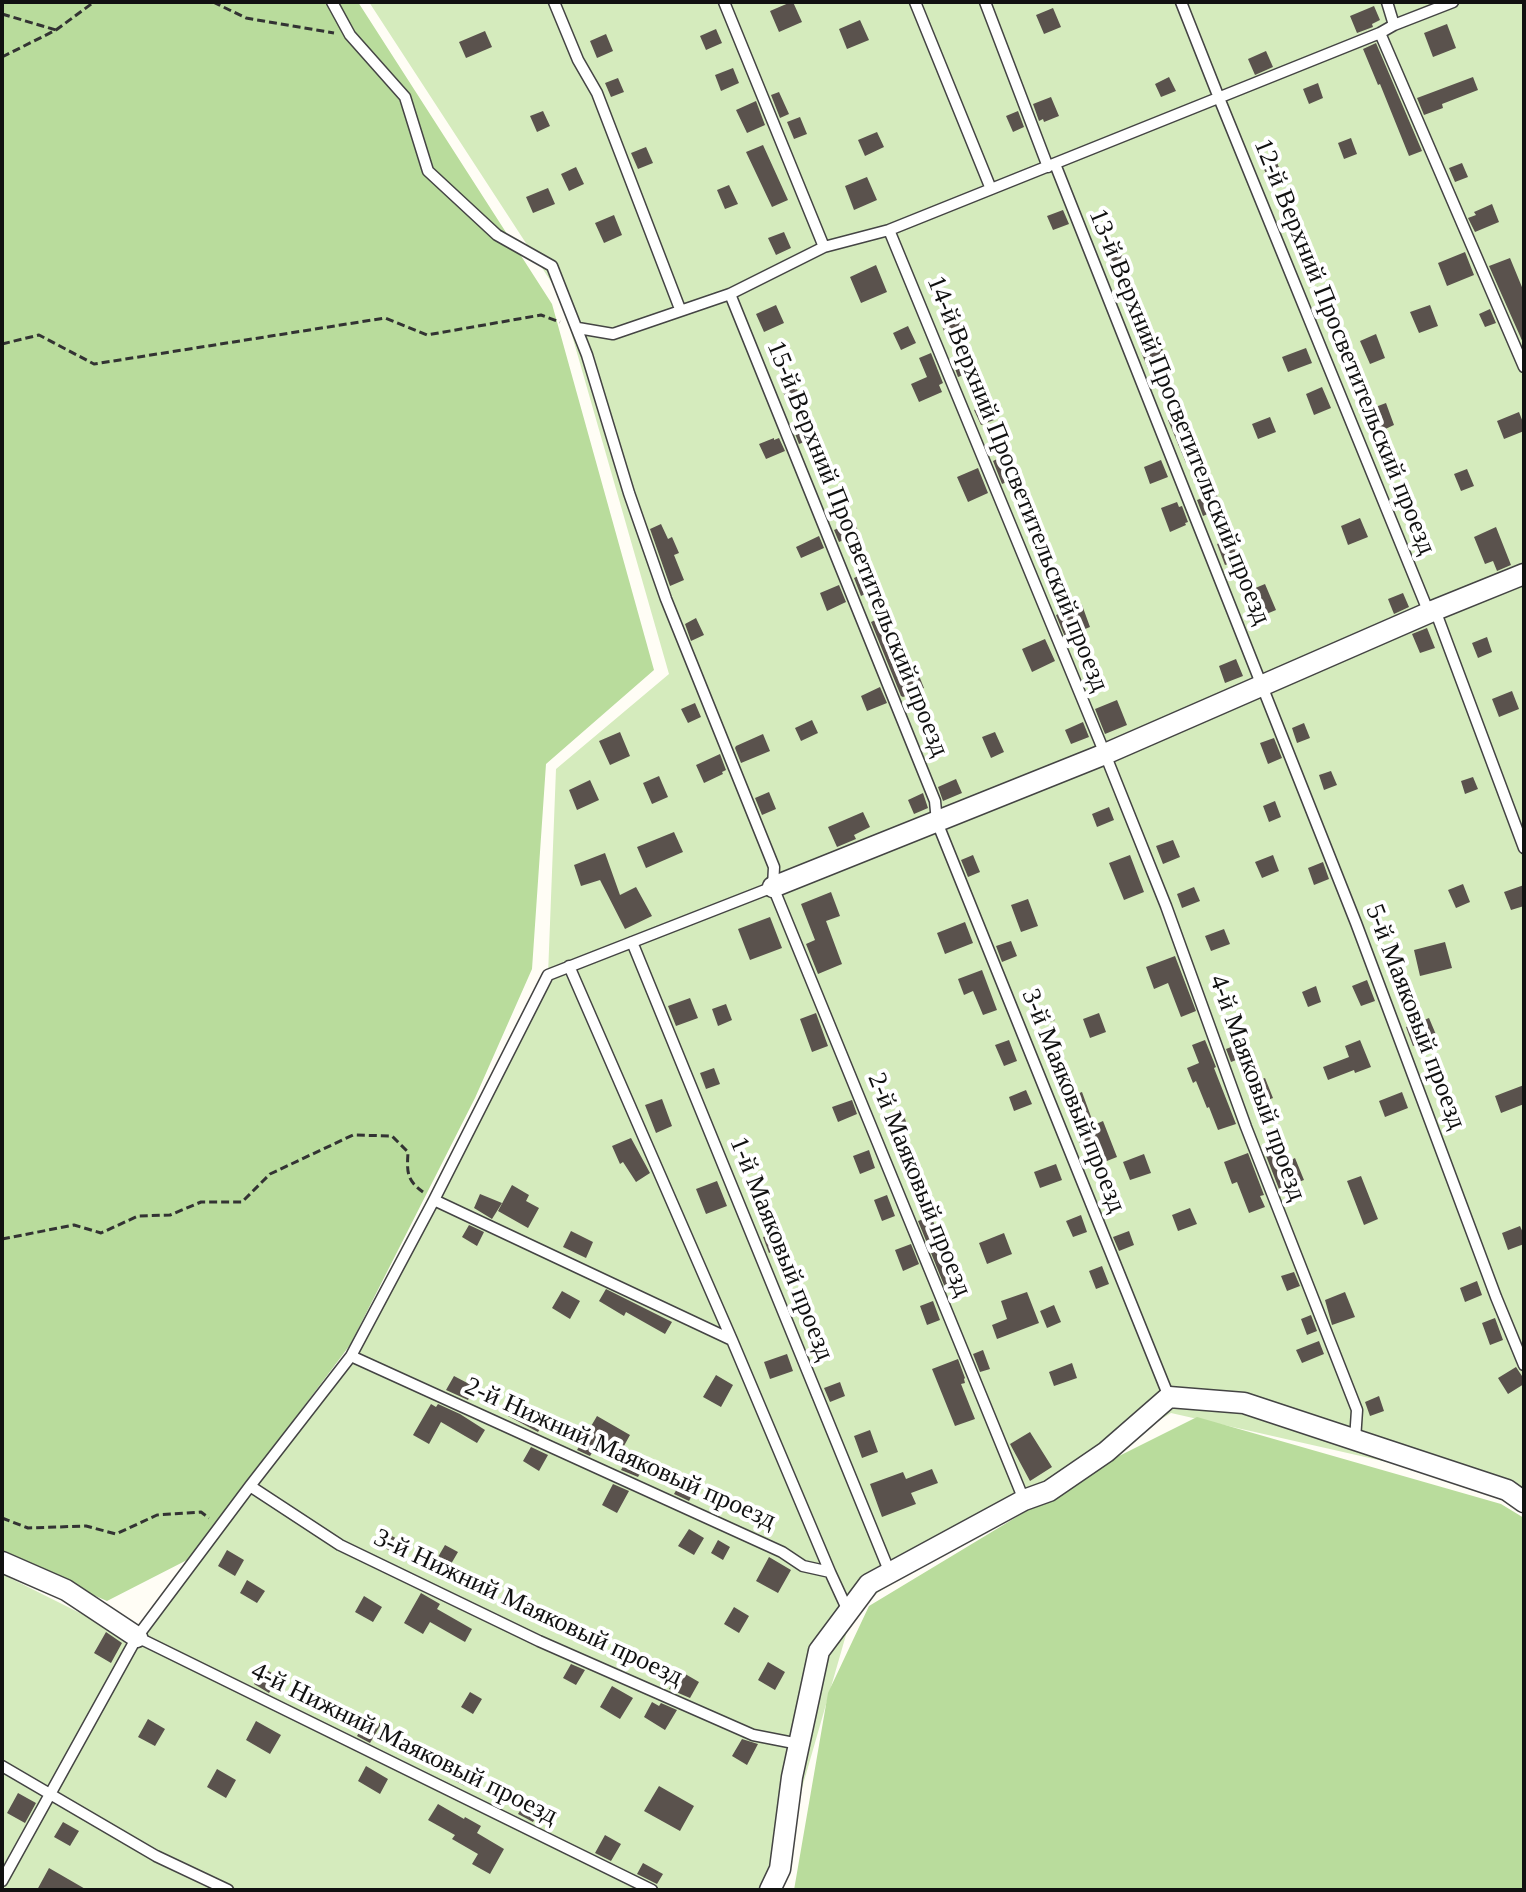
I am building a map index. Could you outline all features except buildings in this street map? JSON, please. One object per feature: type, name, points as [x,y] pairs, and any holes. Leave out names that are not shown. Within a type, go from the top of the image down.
[{"type":"street","points":[[773,887],[1105,754],[1524,574]]},
{"type":"street","points":[[770,1890],[780,1869],[792,1777],[819,1651],[869,1584],[1024,1500],[1049,1491],[1106,1452],[1169,1397],[1244,1403],[1507,1490],[1524,1502]]},
{"type":"street","points":[[2,1562],[66,1590],[137,1637]]},
{"type":"lane","name":"2-й Маяковый проезд","points":[[332,2],[350,35],[405,97],[428,171],[497,235],[552,266],[578,328],[666,599],[774,867],[773,887],[1024,1500]]},
{"type":"lane","points":[[554,2],[578,60],[597,93],[680,309]]},
{"type":"lane","points":[[724,2],[824,247]]},
{"type":"lane","points":[[915,2],[991,189]]},
{"type":"lane","name":"13-й Верхний Просветительский проезд","points":[[985,2],[1263,686]]},
{"type":"lane","name":"12-й Верхний Просветительский проезд","points":[[1181,2],[1432,612],[1524,848]]},
{"type":"lane","points":[[1387,2],[1394,25]]},
{"type":"lane","points":[[578,328],[613,334],[730,294],[824,247],[889,230],[1453,2]]},
{"type":"lane","points":[[1380,33],[1524,367]]},
{"type":"lane","name":"14-й Верхний Просветительский проезд","points":[[889,230],[1105,754]]},
{"type":"lane","name":"15-й Верхний Просветительский проезд","points":[[730,294],[935,801],[937,822]]},
{"type":"lane","name":"5-й Маяковый проезд","points":[[1263,686],[1524,1365]]},
{"type":"lane","name":"4-й Маяковый проезд","points":[[1105,754],[1166,906],[1246,1127],[1357,1410],[1355,1440]]},
{"type":"lane","name":"3-й Маяковый проезд","points":[[937,822],[1169,1397]]},
{"type":"lane","points":[[2,1881],[137,1637],[351,1356],[548,975],[773,887]]},
{"type":"lane","name":"1-й Маяковый проезд","points":[[632,942],[890,1573]]},
{"type":"lane","points":[[569,966],[848,1611]]},
{"type":"lane","points":[[434,1200],[732,1340]]},
{"type":"lane","name":"2-й Нижний Маяковый проезд","points":[[351,1356],[782,1552],[803,1566],[830,1572]]},
{"type":"lane","name":"3-й Нижний Маяковый проезд","points":[[250,1486],[340,1545],[539,1641],[753,1735],[799,1744]]},
{"type":"lane","name":"4-й Нижний Маяковый проезд","points":[[137,1637],[652,1890]]},
{"type":"lane","points":[[2,1766],[156,1856],[228,1890]]},
{"type":"path","points":[[2,57],[56,30],[94,2]]},
{"type":"path","points":[[213,2],[246,18],[350,35]]},
{"type":"path","points":[[2,14],[56,30]]},
{"type":"path","points":[[2,344],[39,335],[94,364],[385,318],[427,335],[541,315],[578,328]]},
{"type":"path","points":[[2,1239],[74,1225],[101,1233],[138,1216],[170,1215],[201,1202],[242,1202],[270,1174],[353,1135],[392,1136],[408,1152],[407,1173],[415,1186],[434,1200]]},
{"type":"path","points":[[2,1518],[28,1528],[86,1526],[116,1534],[157,1515],[201,1512],[220,1526]]},
{"type":"green space","points":[[2,2],[358,2],[552,304],[654,670],[546,764],[532,969],[475,1098],[350,1345],[189,1559],[107,1601],[2,1555]]},
{"type":"green space","points":[[369,2],[1524,2],[1524,1493],[1171,1413],[854,1607],[777,1875],[770,1890],[2,1890],[2,1574],[140,1643],[356,1354],[548,975],[556,769],[669,674],[561,297]]},
{"type":"green space","points":[[1197,1417],[1501,1504],[1524,1518],[1524,1890],[794,1890],[828,1693],[869,1606],[1111,1460]]}]
